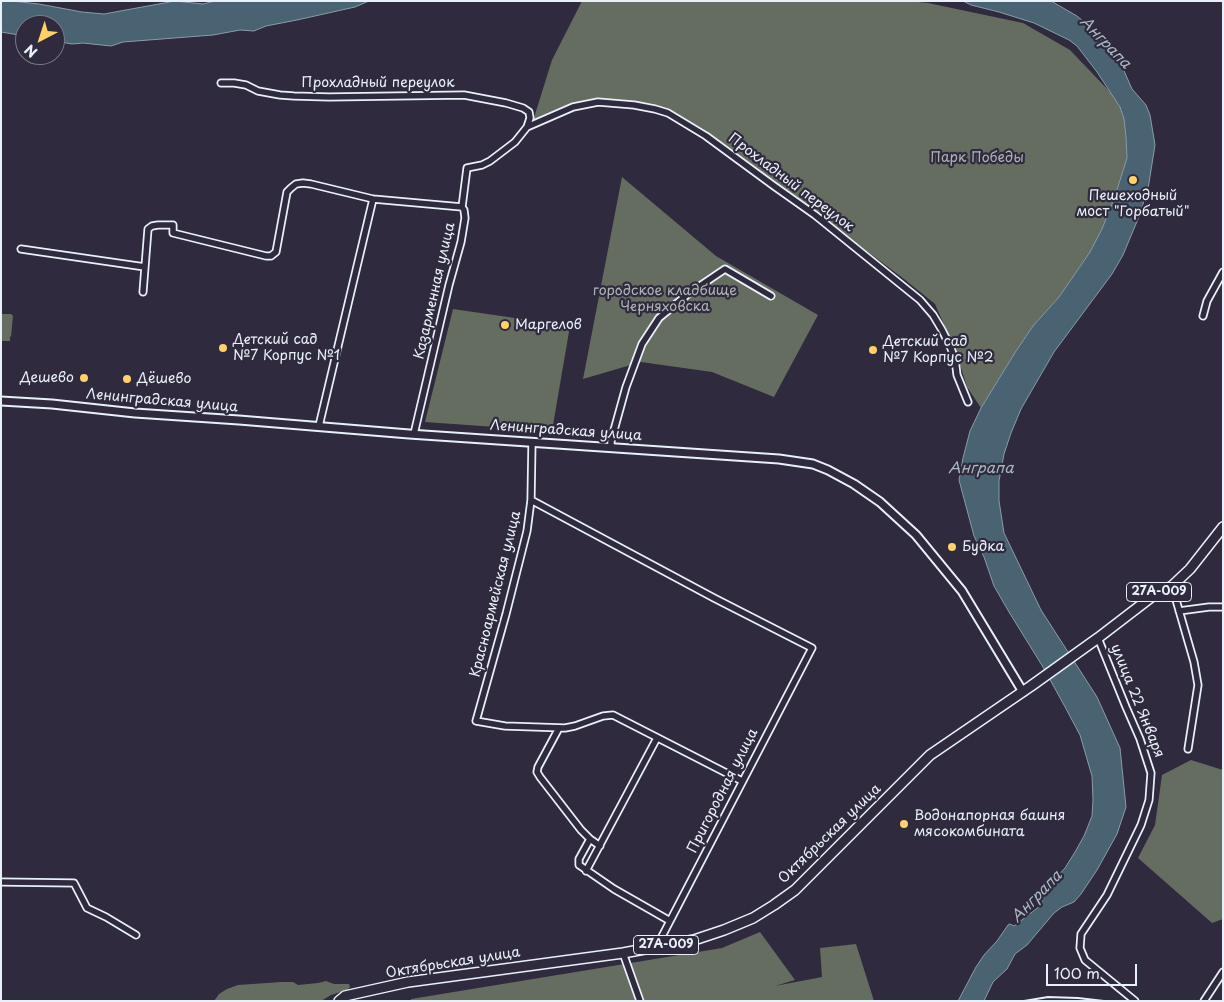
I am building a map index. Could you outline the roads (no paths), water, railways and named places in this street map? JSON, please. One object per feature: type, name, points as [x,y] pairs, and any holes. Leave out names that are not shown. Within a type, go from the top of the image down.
[{"type":"main road","name":"27А-009","points":[[1022,692],[1154,595],[1172,586],[1190,569],[1223,527]]},
{"type":"main road","name":"Октябрьская улица","points":[[339,1001],[345,996],[408,982],[622,953],[694,940],[753,918],[795,890],[930,755],[1022,692]]},
{"type":"street","name":"Прохладный переулок","points":[[221,83],[240,84],[258,91],[294,96],[464,95],[522,108],[529,112],[530,118],[527,127]]},
{"type":"street","name":"Прохладный переулок","points":[[527,127],[573,107],[598,102],[634,105],[668,113],[706,136],[816,214],[920,300],[933,314],[950,346],[955,359],[957,374],[968,402]]},
{"type":"street","points":[[462,207],[467,168],[490,161],[515,142],[527,127]]},
{"type":"street","name":"Казарменная улица","points":[[145,267],[148,230],[152,226],[158,225],[173,225],[174,233],[271,256],[276,252],[287,192],[296,184],[303,183],[330,188],[373,199],[462,207],[465,218],[461,242],[414,434]]},
{"type":"street","points":[[319,426],[373,199]]},
{"type":"street","points":[[21,249],[145,267],[144,292]]},
{"type":"street","points":[[611,447],[626,388],[642,344],[659,318],[688,294],[725,269],[771,296]]},
{"type":"street","points":[[1203,316],[1207,301],[1223,272]]},
{"type":"street","name":"Ленинградская улица","points":[[1,401],[414,434],[779,459],[813,464],[854,484],[880,502],[916,535],[962,591],[1022,692]]},
{"type":"street","name":"Красноармейская улица","points":[[532,442],[531,500],[527,531],[476,721],[505,726],[559,728]]},
{"type":"street","name":"Пригородная улица","points":[[531,500],[812,648],[657,946]]},
{"type":"street","points":[[1172,586],[1194,662],[1198,685],[1188,749]]},
{"type":"street","points":[[1180,611],[1209,606],[1223,607]]},
{"type":"street","name":"улица 22 Января","points":[[1098,638],[1152,773],[1149,800],[1141,825],[1107,895],[1081,934],[1080,948],[1085,960],[1135,1001]]},
{"type":"street","points":[[600,846],[590,839],[575,822],[538,772],[538,767],[559,728],[575,726],[598,717],[609,715],[618,717],[742,781]]},
{"type":"street","points":[[586,871],[657,738]]},
{"type":"street","points":[[590,839],[578,862],[579,864],[586,871],[632,900],[670,921]]},
{"type":"street","points":[[1,882],[74,883],[87,908],[136,935]]},
{"type":"street","points":[[622,953],[640,1001]]},
{"type":"street","points":[[1204,1001],[1223,972]]},
{"type":"water","points":[[1,1],[39,4],[104,14],[175,1],[203,4],[215,1],[369,1],[355,7],[266,26],[254,31],[240,30],[213,35],[123,42],[111,46],[65,43],[65,15],[15,15],[15,34],[1,32]]},
{"type":"water","name":"Анграпа","points":[[963,1],[1051,1],[1077,16],[1096,32],[1121,64],[1132,89],[1146,105],[1150,115],[1155,145],[1148,189],[1123,255],[1112,274],[1054,352],[1021,409],[1004,454],[999,481],[999,501],[1004,533],[1041,610],[1097,697],[1120,748],[1126,807],[1117,834],[1081,894],[1074,902],[1054,913],[1027,945],[1015,954],[1007,969],[993,982],[984,1001],[958,1001],[984,955],[1008,925],[1014,926],[1040,906],[1043,888],[1049,885],[1065,868],[1075,852],[1092,816],[1092,776],[1080,735],[1043,667],[994,586],[974,536],[959,480],[970,431],[981,408],[1033,326],[1059,297],[1090,252],[1102,229],[1115,196],[1127,158],[1124,119],[1120,107],[1077,46],[1069,40],[1034,23]]},
{"type":"railway","points":[[1024,1001],[1048,997],[1104,1001]]},
{"type":"place","name":"Пешеходный мост \"Горбатый\"","points":[[1133,180]]},
{"type":"place","name":"Маргелов","points":[[505,325]]},
{"type":"place","name":"Детский сад №7 Корпус №1","points":[[223,348]]},
{"type":"place","name":"Детский сад №7 Корпус №2","points":[[873,350]]},
{"type":"place","name":"Дешево","points":[[84,378]]},
{"type":"place","name":"Дёшево","points":[[127,379]]},
{"type":"place","name":"Будка","points":[[952,547]]},
{"type":"place","name":"Водонапорная башня мясокомбината","points":[[904,824]]},
{"type":"park label","name":"Парк Победы","points":[[977,158]]},
{"type":"park label","name":"городское кладбище Черняховска","points":[[665,300]]}]
